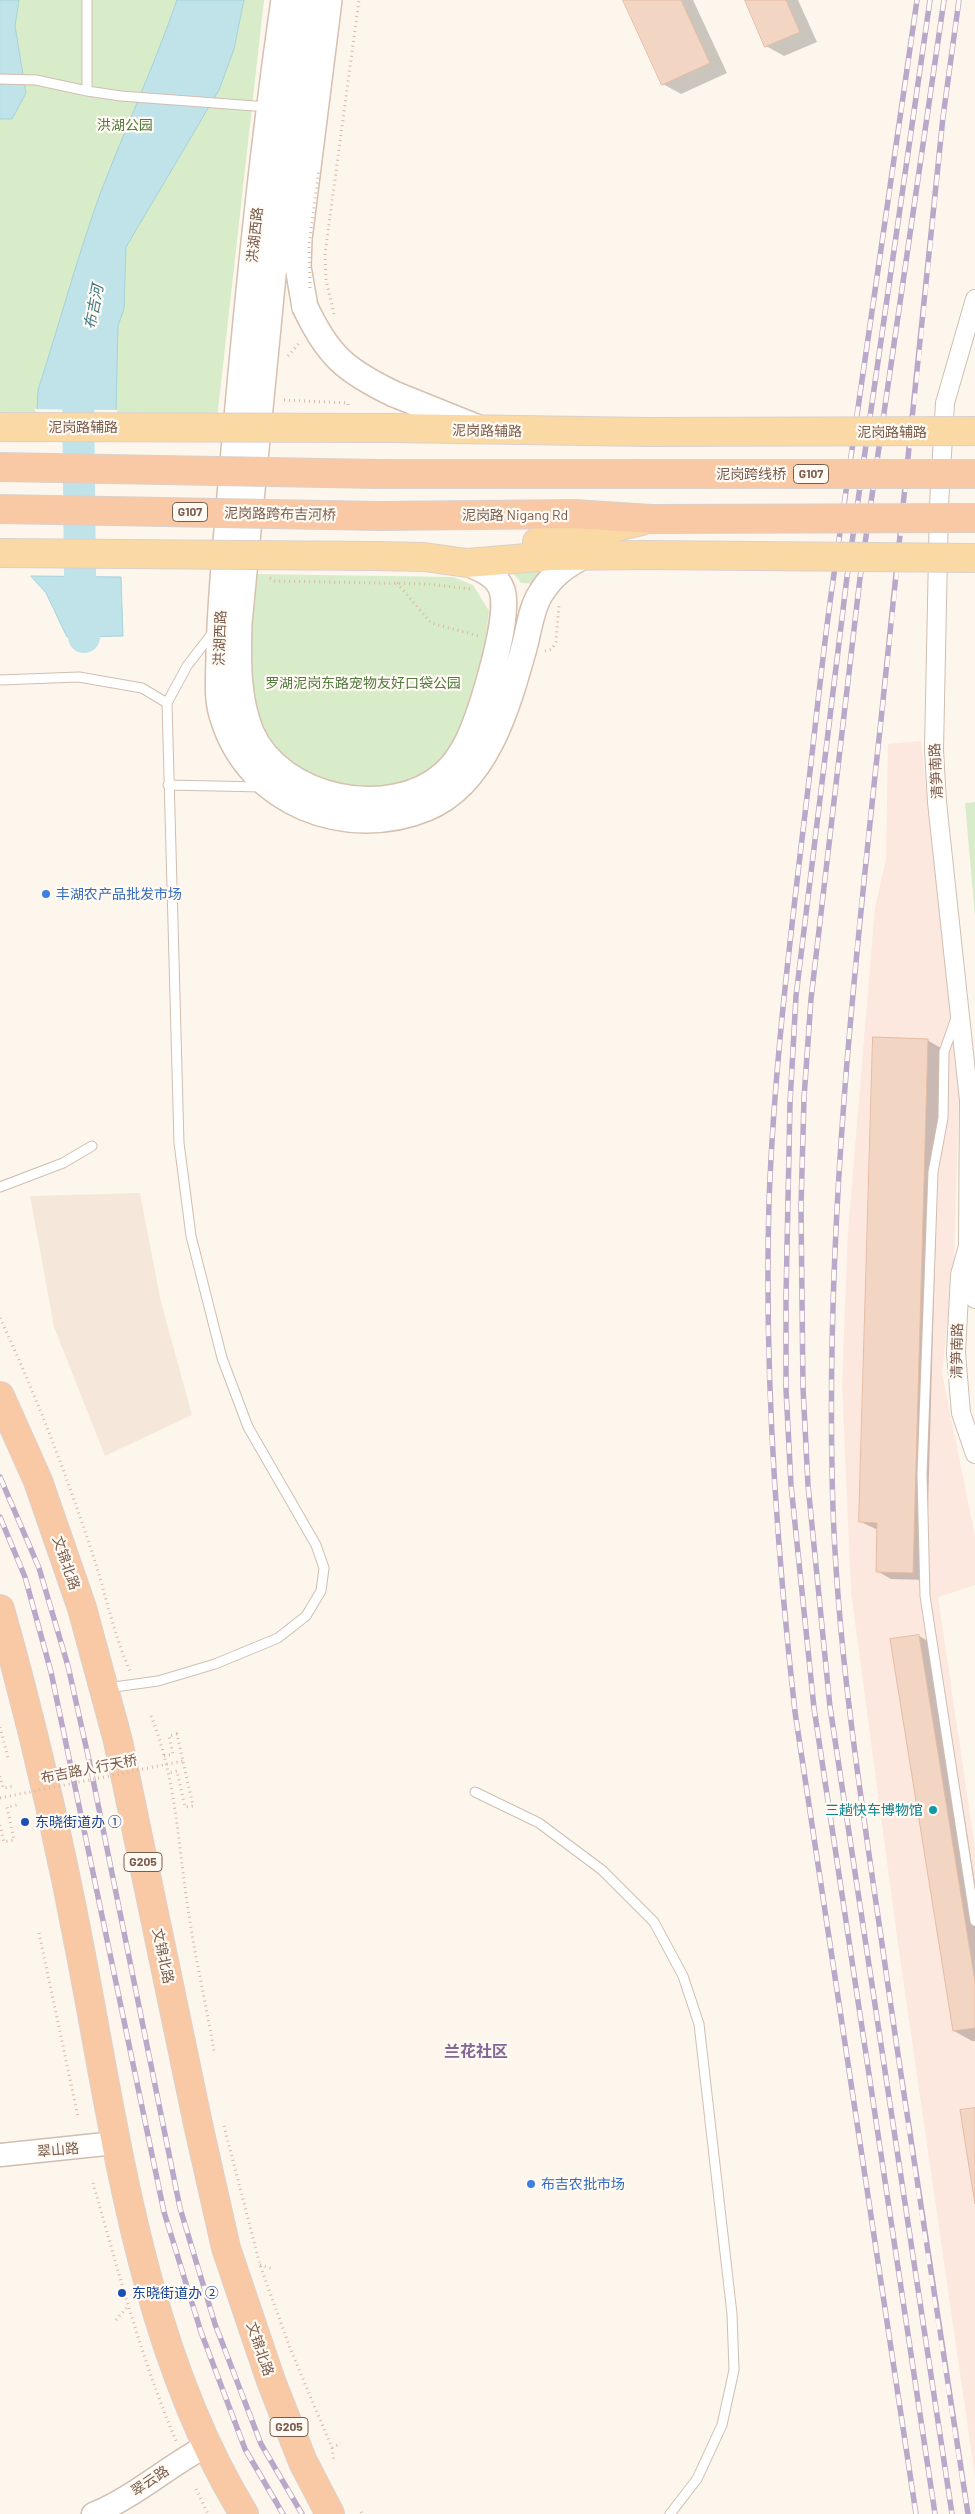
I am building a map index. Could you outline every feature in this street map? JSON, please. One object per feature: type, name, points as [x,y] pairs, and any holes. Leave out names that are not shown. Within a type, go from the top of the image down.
[{"type":"highway","name":"泥岗跨线桥","points":[[0,467],[378,474],[975,474]]},
{"type":"highway","name":"泥岗路跨布吉河桥","points":[[0,509],[380,516]]},
{"type":"highway","name":"泥岗路 Nigang Rd","points":[[380,516],[574,514],[651,519]]},
{"type":"highway","name":"G107","points":[[651,519],[975,518]]},
{"type":"highway","name":"文锦北路","points":[[0,1396],[38,1481],[82,1608],[105,1688],[118,1741],[198,2124],[226,2248],[275,2390],[303,2462],[330,2514]]},
{"type":"highway","points":[[0,1610],[33,1730],[81,1953],[115,2143],[155,2301],[186,2399],[206,2446],[244,2514]]},
{"type":"main road","name":"洪湖西路","points":[[284,0],[254,235],[220,623],[218,696],[223,719],[234,744],[269,788],[282,798],[316,814],[351,820],[386,819],[410,814],[429,807],[453,793],[472,773],[489,744],[516,676],[540,595],[565,565],[584,556]]},
{"type":"main road","name":"洪湖西路","points":[[305,0],[284,163],[240,623],[240,684],[244,708],[252,733],[270,758],[295,779],[327,793],[358,800],[389,799],[419,792],[443,775],[456,762],[468,740],[499,641],[502,590],[494,578],[484,570],[467,563]]},
{"type":"main road","points":[[329,0],[314,168],[298,267],[305,308],[316,332],[329,351],[347,368],[365,380],[394,394],[476,427],[518,432]]},
{"type":"main road","name":"泥岗路辅路","points":[[0,427],[393,428],[518,432],[975,432]]},
{"type":"main road","points":[[424,557],[580,536],[651,519]]},
{"type":"main road","points":[[0,553],[424,557],[467,563],[584,556],[648,555],[975,558]]},
{"type":"street","name":"清笋南路","points":[[975,299],[945,403],[939,505],[934,750],[937,802],[970,1100],[968,1246],[974,1273],[975,1299]]},
{"type":"street","name":"清笋南路","points":[[968,1246],[960,1275],[956,1352],[961,1413],[975,1454]]},
{"type":"street","name":"翠山路","points":[[0,2155],[115,2143]]},
{"type":"street","name":"翠云路","points":[[93,2514],[109,2508],[181,2459],[206,2446]]},
{"type":"lane","points":[[86,0],[87,91]]},
{"type":"lane","points":[[0,79],[36,80],[121,96],[270,108]]},
{"type":"lane","points":[[105,1688],[158,1681],[214,1664],[278,1638],[306,1616],[321,1591],[324,1568],[316,1545],[248,1427],[222,1358],[191,1236],[179,1143],[167,703],[187,666],[220,623]]},
{"type":"lane","points":[[0,680],[79,678],[142,688],[167,703]]},
{"type":"lane","points":[[168,785],[269,788]]},
{"type":"lane","points":[[960,1006],[944,1052],[943,1118],[933,1172],[922,1474],[926,1596],[975,1922]]},
{"type":"lane","points":[[0,1187],[63,1163],[92,1146]]},
{"type":"lane","points":[[475,1792],[539,1823],[602,1870],[654,1922],[683,1976],[699,2024],[732,2314],[734,2370],[722,2425],[697,2479],[670,2514]]},
{"type":"path","points":[[337,320],[329,300],[325,254],[358,0]]},
{"type":"path","points":[[312,296],[309,283],[309,245],[314,168]]},
{"type":"path","points":[[287,361],[296,344],[304,340]]},
{"type":"path","points":[[284,400],[348,403]]},
{"type":"path","points":[[275,581],[397,582],[476,589]]},
{"type":"path","points":[[397,582],[431,623],[485,637]]},
{"type":"path","points":[[545,652],[552,649],[556,642],[558,622]]},
{"type":"path","points":[[0,1318],[34,1390],[105,1590],[122,1653],[130,1671]]},
{"type":"path","points":[[151,1716],[161,1739],[168,1773],[188,1911],[214,2052]]},
{"type":"path","points":[[0,1727],[8,1758]]},
{"type":"path","points":[[164,1756],[173,1754],[169,1736],[177,1734],[193,1806],[185,1807],[177,1771],[168,1773]]},
{"type":"path","name":"布吉路人行天桥","points":[[0,1798],[183,1761]]},
{"type":"path","points":[[0,1776],[3,1788],[14,1786]]},
{"type":"path","points":[[0,1825],[4,1842],[14,1840],[7,1807],[17,1805]]},
{"type":"path","points":[[39,1933],[78,2117]]},
{"type":"path","points":[[224,2126],[260,2265],[290,2348],[332,2448],[334,2462]]},
{"type":"path","points":[[93,2183],[128,2305],[161,2405],[176,2441]]},
{"type":"path","points":[[260,2265],[273,2270]]},
{"type":"path","points":[[116,2320],[128,2305]]},
{"type":"path","points":[[332,2448],[341,2442]]},
{"type":"path","points":[[196,2489],[208,2514]]},
{"type":"shaded area","points":[[921,741],[959,1093],[954,1261],[942,1373],[975,1536],[975,1585],[938,1597],[975,1848],[975,2477],[897,1937],[851,1592],[842,1385],[848,1231],[875,907],[886,860],[888,744]]},
{"type":"shaded area","points":[[140,1193],[161,1302],[192,1415],[105,1456],[54,1327],[30,1196]]},
{"type":"green space","name":"洪湖公园","points":[[0,0],[264,0],[217,419],[0,416]]},
{"type":"green space","points":[[516,570],[540,570],[546,577],[538,584],[521,583],[514,574]]},
{"type":"green space","name":"罗湖泥岗东路宠物友好口袋公园","points":[[250,574],[453,577],[473,585],[489,611],[484,649],[463,725],[440,764],[419,782],[363,793],[299,772],[274,750],[249,701]]},
{"type":"green space","points":[[975,802],[975,916],[965,803]]},
{"type":"water","points":[[0,0],[19,0],[15,26],[26,93],[12,119],[0,119]]},
{"type":"water","points":[[177,0],[244,0],[234,49],[219,90],[126,247],[124,309],[118,326],[116,411],[37,411],[38,390],[100,194]]},
{"type":"water","points":[[31,576],[121,577],[123,636],[67,637],[46,593]]},
{"type":"pier","points":[[34,409],[118,410],[116,414],[37,413]]},
{"type":"building","points":[[623,0],[681,0],[710,63],[662,85]]},
{"type":"building","points":[[745,0],[786,0],[800,32],[765,47]]},
{"type":"building","points":[[873,1037],[928,1039],[913,1573],[876,1572],[877,1523],[859,1522]]},
{"type":"building","name":"三趟快车博物馆","points":[[919,1635],[975,1982],[975,2028],[953,2031],[890,1639]]},
{"type":"building","points":[[975,2108],[975,2204],[960,2110]]},
{"type":"waterway","name":"布吉河","points":[[82,367],[78,389],[80,576],[84,637]]},
{"type":"railway","points":[[916,2514],[795,1712],[782,1585],[773,1457],[768,1330],[768,1266],[771,1151],[779,1050],[823,658],[917,0]]},
{"type":"railway","points":[[930,0],[847,577],[796,996],[790,1103],[786,1389],[791,1485],[814,1708],[935,2514]]},
{"type":"railway","points":[[944,0],[860,578],[811,999],[804,1098],[801,1207],[803,1388],[808,1485],[830,1707],[952,2514]]},
{"type":"railway","points":[[959,0],[943,117],[852,1000],[838,1187],[834,1281],[832,1469],[838,1590],[850,1711],[903,2092],[968,2514]]},
{"type":"railway","points":[[0,1477],[39,1568],[68,1666],[89,1760],[180,2208],[215,2324],[261,2444],[302,2514]]},
{"type":"railway","points":[[0,1517],[25,1577],[51,1672],[164,2212],[201,2332],[245,2449],[283,2514]]},
{"type":"place","name":"丰湖农产品批发市场","points":[[46,894]]},
{"type":"place","name":"三趟快车博物馆","points":[[933,1810]]},
{"type":"place","name":"东晓街道办 ①","points":[[25,1822]]},
{"type":"place","name":"布吉农批市场","points":[[531,2184]]},
{"type":"place","name":"东晓街道办 ②","points":[[122,2293]]},
{"type":"district","name":"兰花社区","points":[[476,2052]]}]
